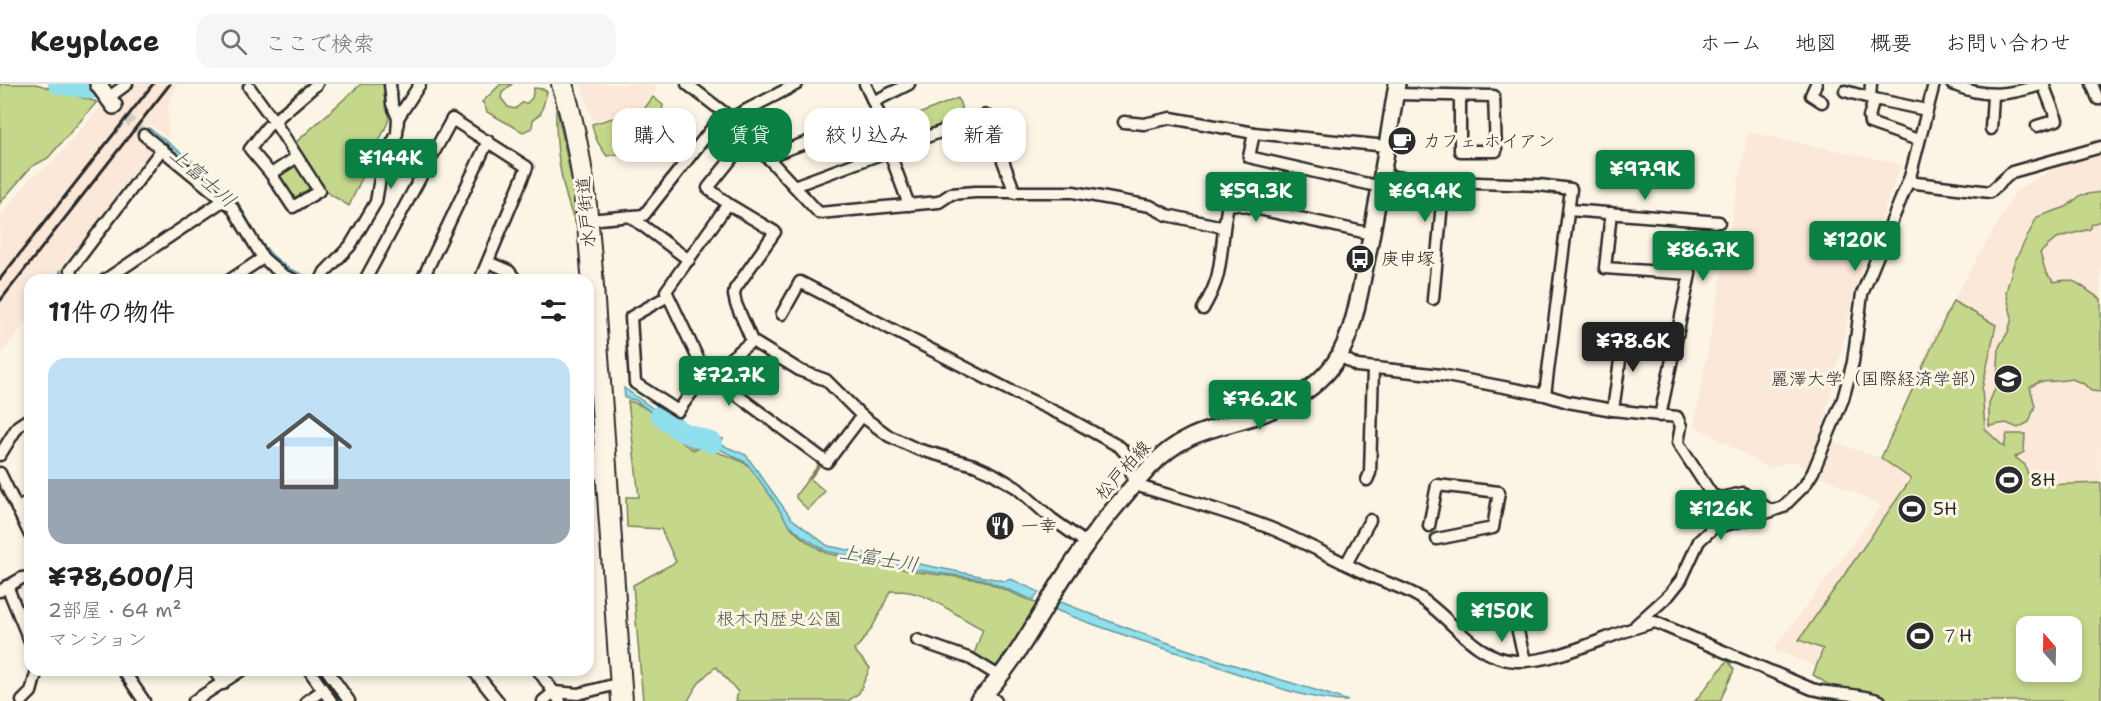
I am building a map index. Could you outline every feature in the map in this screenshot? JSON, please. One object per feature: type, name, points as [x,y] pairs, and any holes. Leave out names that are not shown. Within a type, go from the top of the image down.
[{"type":"highway","name":"水戸街道","points":[[562,84],[581,160],[588,220],[590,274]]},
{"type":"highway","name":"水戸街道","points":[[594,373],[597,474],[622,692]]},
{"type":"main road","points":[[98,84],[111,102]]},
{"type":"main road","name":"松戸柏線","points":[[986,698],[999,676],[1028,638],[1086,543],[1163,454],[1178,443],[1210,428],[1284,404],[1301,395],[1321,378],[1339,355],[1358,304],[1382,182],[1396,89]]},
{"type":"street","points":[[111,102],[127,84]]},
{"type":"street","points":[[249,87],[271,124],[319,191],[293,207],[271,174],[250,149],[271,124],[317,84]]},
{"type":"street","points":[[324,274],[350,246],[376,202],[383,160],[398,134],[398,118],[392,104],[390,84]]},
{"type":"street","points":[[398,118],[420,84]]},
{"type":"street","points":[[687,84],[717,108]]},
{"type":"street","points":[[744,108],[797,84]]},
{"type":"street","points":[[792,148],[880,116],[865,84]]},
{"type":"street","points":[[873,102],[909,84]]},
{"type":"street","points":[[1816,84],[1811,95],[1822,102]]},
{"type":"street","points":[[1871,84],[1870,123],[1918,140]]},
{"type":"street","points":[[1634,627],[1669,595],[1681,580],[1699,541],[1713,528],[1783,507],[1805,485],[1813,472],[1843,399],[1853,362],[1862,294],[1908,182],[1934,84]]},
{"type":"street","points":[[1952,84],[1977,93],[1992,95],[2006,94],[2044,84],[2057,120],[2037,126]]},
{"type":"street","points":[[2092,84],[2098,99]]},
{"type":"street","points":[[1396,89],[1460,96],[1494,96],[1496,151],[1460,151],[1460,96]]},
{"type":"street","points":[[1845,92],[1926,110]]},
{"type":"street","points":[[1991,129],[1992,95]]},
{"type":"street","points":[[930,136],[986,116],[1015,193]]},
{"type":"street","points":[[1124,122],[1144,124],[1171,118],[1254,133],[1387,146]]},
{"type":"street","points":[[368,274],[452,119],[527,167],[483,274]]},
{"type":"street","points":[[1254,133],[1249,157],[1382,182],[1539,184],[1571,189],[1545,395]]},
{"type":"street","points":[[144,135],[188,164],[232,207],[263,258],[282,274]]},
{"type":"street","points":[[588,220],[644,215],[708,139]]},
{"type":"street","points":[[425,274],[488,141]]},
{"type":"street","points":[[1908,182],[1990,192],[2012,172],[2101,147]]},
{"type":"street","points":[[71,274],[70,270],[167,149]]},
{"type":"street","points":[[271,174],[297,158]]},
{"type":"street","points":[[728,162],[708,188],[728,204],[775,232],[735,289],[736,304],[752,341],[801,371],[826,380],[862,416],[889,436],[917,449],[974,465],[993,473],[1017,488],[1052,519],[1086,543]]},
{"type":"street","points":[[771,162],[819,213],[939,202],[951,194],[975,192],[1073,192],[1150,206],[1167,215],[1223,226]]},
{"type":"street","points":[[794,186],[859,162]]},
{"type":"street","points":[[893,162],[909,205]]},
{"type":"street","points":[[1432,299],[1444,182]]},
{"type":"street","points":[[114,274],[224,200]]},
{"type":"street","points":[[728,204],[666,291],[708,374],[827,462],[862,416]]},
{"type":"street","points":[[1203,309],[1220,268],[1223,226],[1228,205],[1236,204],[1372,234]]},
{"type":"street","points":[[1569,210],[1719,222]]},
{"type":"street","points":[[1611,213],[1605,268],[1690,274],[1660,416]]},
{"type":"street","points":[[631,217],[689,260]]},
{"type":"street","points":[[239,274],[263,258]]},
{"type":"street","points":[[488,262],[511,274]]},
{"type":"street","points":[[782,314],[800,282],[1066,417],[1120,447],[1126,454],[1135,485],[1267,527],[1373,577],[1396,585],[1419,597],[1467,639],[1502,659],[1525,661],[1547,658],[1634,627],[1656,622],[1812,689],[1829,694],[1880,701]]},
{"type":"street","points":[[668,296],[631,317],[635,383],[678,411],[708,374],[752,341]]},
{"type":"street","points":[[1613,410],[1624,332],[1676,342]]},
{"type":"street","points":[[1339,355],[1357,366],[1441,375],[1545,395],[1568,402],[1677,417],[1681,426],[1678,443],[1712,495],[1721,498],[1743,493],[1772,511]]},
{"type":"street","points":[[1367,480],[1370,474],[1373,368]]},
{"type":"street","points":[[0,454],[18,426],[24,422]]},
{"type":"street","points":[[0,473],[24,523]]},
{"type":"street","points":[[1429,526],[1437,485],[1499,492],[1493,528],[1437,539]]},
{"type":"street","points":[[17,509],[24,504]]},
{"type":"street","points":[[1346,564],[1370,520]]},
{"type":"street","points":[[24,578],[4,588],[24,630]]},
{"type":"street","points":[[1515,619],[1525,661]]},
{"type":"street","points":[[917,640],[971,659],[999,676]]},
{"type":"street","points":[[22,701],[31,692],[35,676]]},
{"type":"street","points":[[127,676],[144,701]]},
{"type":"street","points":[[218,676],[223,684]]},
{"type":"street","points":[[194,701],[234,676]]},
{"type":"street","points":[[313,676],[331,701]]},
{"type":"street","points":[[331,676],[349,701]]},
{"type":"street","points":[[478,676],[498,701]]},
{"type":"street","points":[[542,676],[557,696]]},
{"type":"street","points":[[307,701],[323,690]]},
{"type":"street","points":[[543,701],[557,696],[622,692]]},
{"type":"shaded area","points":[[135,84],[177,84],[168,105],[168,138],[150,124],[138,140],[154,150],[73,261],[66,262],[57,274],[24,274],[24,325],[0,356],[0,217],[30,179],[52,163],[105,102],[118,102]]},
{"type":"shaded area","points":[[581,84],[651,84],[658,89],[642,107],[612,108],[612,116],[593,121]]},
{"type":"shaded area","name":"麗澤大学（国際経済学部）","points":[[1748,132],[1901,164],[1855,291],[1820,438],[1881,458],[1934,333],[2016,191],[2101,141],[2101,701],[1909,701],[1773,650],[1881,506],[1793,461],[1768,468],[1694,425]]},
{"type":"green space","points":[[0,84],[36,84],[97,102],[48,158],[31,167],[0,203]]},
{"type":"green space","points":[[361,84],[386,84],[390,112],[388,122],[349,206],[323,190],[294,144]]},
{"type":"green space","points":[[501,84],[512,84],[502,93],[501,98],[508,107],[515,109],[532,98],[534,88],[547,92],[541,113],[533,120],[532,128],[523,132],[487,112],[482,102]]},
{"type":"green space","points":[[653,97],[663,105],[663,108],[645,108]]},
{"type":"green space","points":[[958,98],[962,108],[942,108],[942,127],[930,132],[930,109]]},
{"type":"green space","points":[[556,105],[572,182],[576,225],[566,196],[560,166],[556,136]]},
{"type":"green space","points":[[612,118],[612,155],[607,156],[597,141],[592,124]]},
{"type":"green space","points":[[294,163],[313,189],[295,202],[278,174]]},
{"type":"green space","points":[[2101,192],[2101,221],[2092,224],[2090,229],[2057,238],[2040,253],[2046,273],[2054,282],[2068,280],[2074,282],[2101,299],[2101,392],[2091,391],[2084,384],[2072,379],[2039,382],[2030,387],[2035,406],[2029,422],[2018,428],[2006,423],[1989,426],[1989,403],[1997,384],[1999,347],[2008,332],[2012,318],[2006,292],[2014,263],[2037,217],[2066,207],[2081,195]]},
{"type":"green space","points":[[1953,301],[1996,325],[1982,389],[1985,429],[2004,447],[2007,434],[2025,434],[2024,452],[2015,457],[2025,465],[2030,481],[2044,485],[2101,483],[2101,701],[1855,701],[1813,675],[1823,649],[1799,640],[1911,479],[1881,458]]},
{"type":"green space","name":"根木内歴史公園","points":[[628,401],[651,412],[671,428],[671,435],[693,450],[701,447],[732,457],[749,466],[767,488],[792,528],[826,553],[917,572],[982,580],[1040,605],[995,669],[973,657],[983,629],[928,598],[909,592],[890,591],[870,630],[854,650],[870,668],[859,693],[848,701],[736,701],[738,692],[716,667],[700,682],[688,701],[643,701],[633,585],[676,562],[661,529],[627,527],[626,497],[639,497]]},
{"type":"green space","points":[[684,423],[723,439],[712,450],[701,444],[694,448],[673,435]]},
{"type":"green space","points":[[820,463],[810,479],[825,491],[808,510],[796,498],[796,495]]},
{"type":"green space","points":[[1728,660],[1734,670],[1720,701],[1695,701]]},
{"type":"water","points":[[149,128],[191,160],[238,202],[260,241],[272,255],[288,268],[302,274],[291,274],[269,259],[244,220],[146,131]]},
{"type":"water","points":[[624,388],[678,426],[684,427],[680,434],[635,400],[625,398]]},
{"type":"water","points":[[691,432],[746,455],[791,518],[828,546],[1005,581],[1011,579],[1039,592],[1033,600],[983,579],[917,570],[826,551],[802,536],[787,522],[747,463],[689,436]]},
{"type":"water","points":[[1056,600],[1180,647],[1348,701],[1313,697],[1275,687],[1108,630],[1051,608]]},
{"type":"waterway","name":"上富士川","points":[[58,84],[92,89]]},
{"type":"waterway","name":"上富士川","points":[[660,415],[680,431],[713,443]]},
{"type":"waterway","points":[[322,676],[340,701]]},
{"type":"tunnel","points":[[114,106],[144,135]]},
{"type":"railway","points":[[0,279],[153,84]]},
{"type":"railway","points":[[0,301],[170,84]]},
{"type":"place","name":"カフェ ホイアン","points":[[1402,141]]},
{"type":"place","name":"庚申塚","points":[[1360,259]]},
{"type":"place","name":"麗澤大学（国際経済学部）","points":[[2008,379]]},
{"type":"place","name":"8H","points":[[2009,480]]},
{"type":"place","name":"5H","points":[[1912,509]]},
{"type":"place","name":"一幸","points":[[1000,526]]},
{"type":"place","name":"７H","points":[[1920,636]]}]
